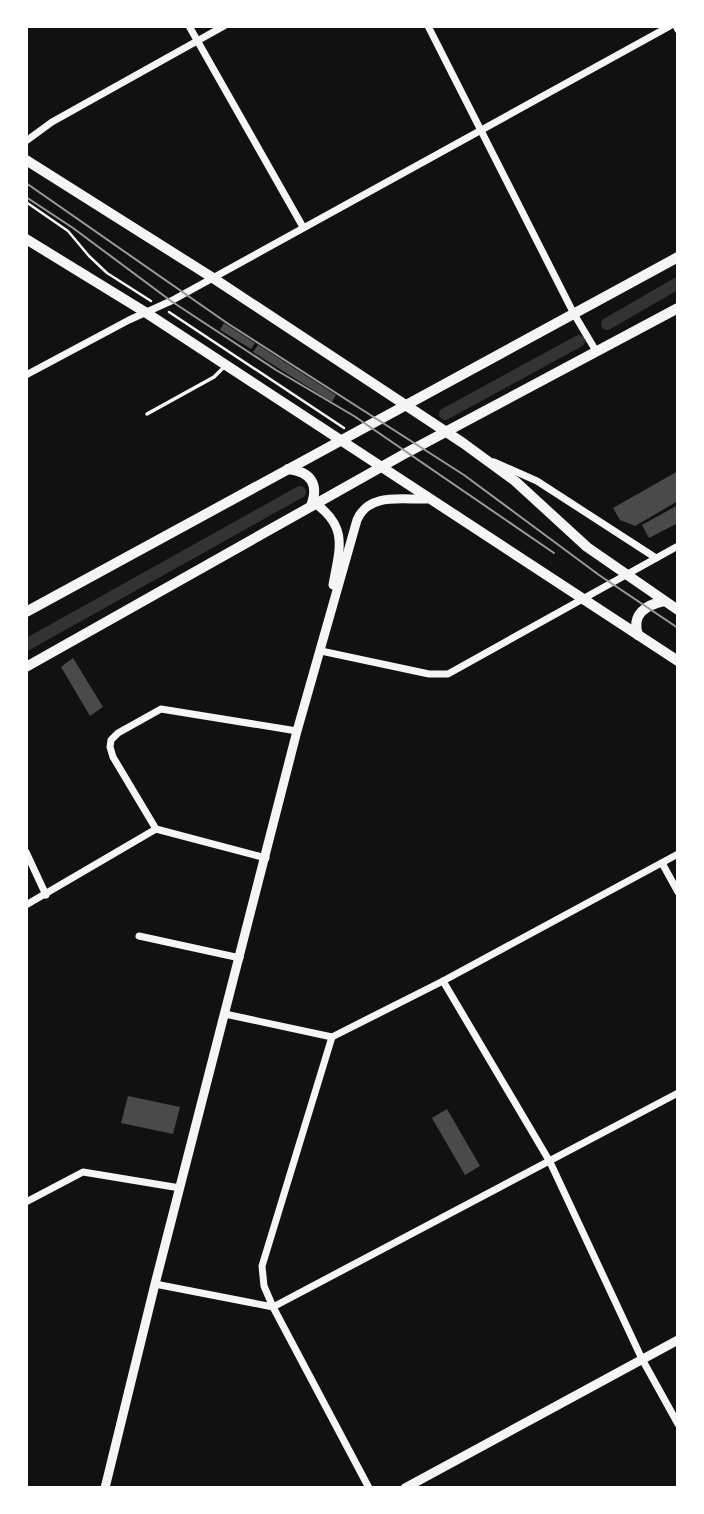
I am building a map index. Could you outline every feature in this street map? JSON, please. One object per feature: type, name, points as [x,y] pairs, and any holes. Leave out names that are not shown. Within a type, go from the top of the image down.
[{"type":"main road","points":[[26,160],[212,278],[483,457],[515,481],[587,547],[678,610]]},
{"type":"main road","points":[[26,239],[145,312],[678,661]]},
{"type":"main road","points":[[26,612],[678,257]]},
{"type":"main road","points":[[26,667],[444,432],[678,308]]},
{"type":"main road","points":[[288,469],[310,476],[315,494],[314,505]]},
{"type":"main road","points":[[638,635],[636,622],[640,612],[651,604],[664,601]]},
{"type":"street","points":[[189,26],[303,227]]},
{"type":"street","points":[[26,141],[52,122],[224,26]]},
{"type":"street","points":[[428,26],[574,314],[596,351]]},
{"type":"street","points":[[26,375],[171,301],[670,26]]},
{"type":"street","points":[[483,457],[537,481],[656,558]]},
{"type":"street","points":[[330,611],[362,511],[378,500],[427,499]]},
{"type":"street","points":[[105,1488],[155,1284],[330,611],[340,543],[339,530],[332,517],[314,505]]},
{"type":"street","points":[[321,651],[429,674],[448,674],[678,546]]},
{"type":"street","points":[[266,858],[156,829],[113,757],[111,740],[118,733],[162,709],[297,731]]},
{"type":"street","points":[[26,905],[156,829]]},
{"type":"street","points":[[26,852],[46,895]]},
{"type":"street","points":[[225,1014],[332,1037],[443,981],[678,854]]},
{"type":"street","points":[[662,863],[678,892]]},
{"type":"street","points":[[139,936],[240,958]]},
{"type":"street","points":[[443,981],[550,1162],[642,1359],[678,1424]]},
{"type":"street","points":[[332,1037],[261,1266],[264,1286],[273,1307],[369,1488]]},
{"type":"street","points":[[155,1284],[273,1307],[678,1093]]},
{"type":"street","points":[[26,1202],[83,1172],[180,1188]]},
{"type":"street","points":[[405,1488],[678,1340]]},
{"type":"lane","points":[[147,414],[214,377],[225,365]]},
{"type":"building","points":[[224,323],[255,343],[251,349],[220,330]]},
{"type":"building","points":[[258,345],[336,395],[332,402],[253,352]]},
{"type":"building","points":[[678,471],[678,501],[635,526],[620,520],[613,508]]},
{"type":"building","points":[[678,505],[678,523],[649,538],[642,525]]},
{"type":"building","points":[[73,658],[103,707],[90,716],[61,667]]},
{"type":"building","points":[[128,1096],[180,1107],[173,1134],[121,1123]]},
{"type":"building","points":[[447,1109],[480,1166],[465,1175],[432,1118]]},
{"type":"waterway","points":[[607,324],[678,283]]},
{"type":"waterway","points":[[445,414],[579,341]]},
{"type":"waterway","points":[[26,645],[300,492]]},
{"type":"tram line","points":[[26,183],[227,323],[464,475],[599,575],[678,628]]},
{"type":"tram line","points":[[26,197],[73,228],[171,301],[276,370],[354,416],[554,553]]}]
